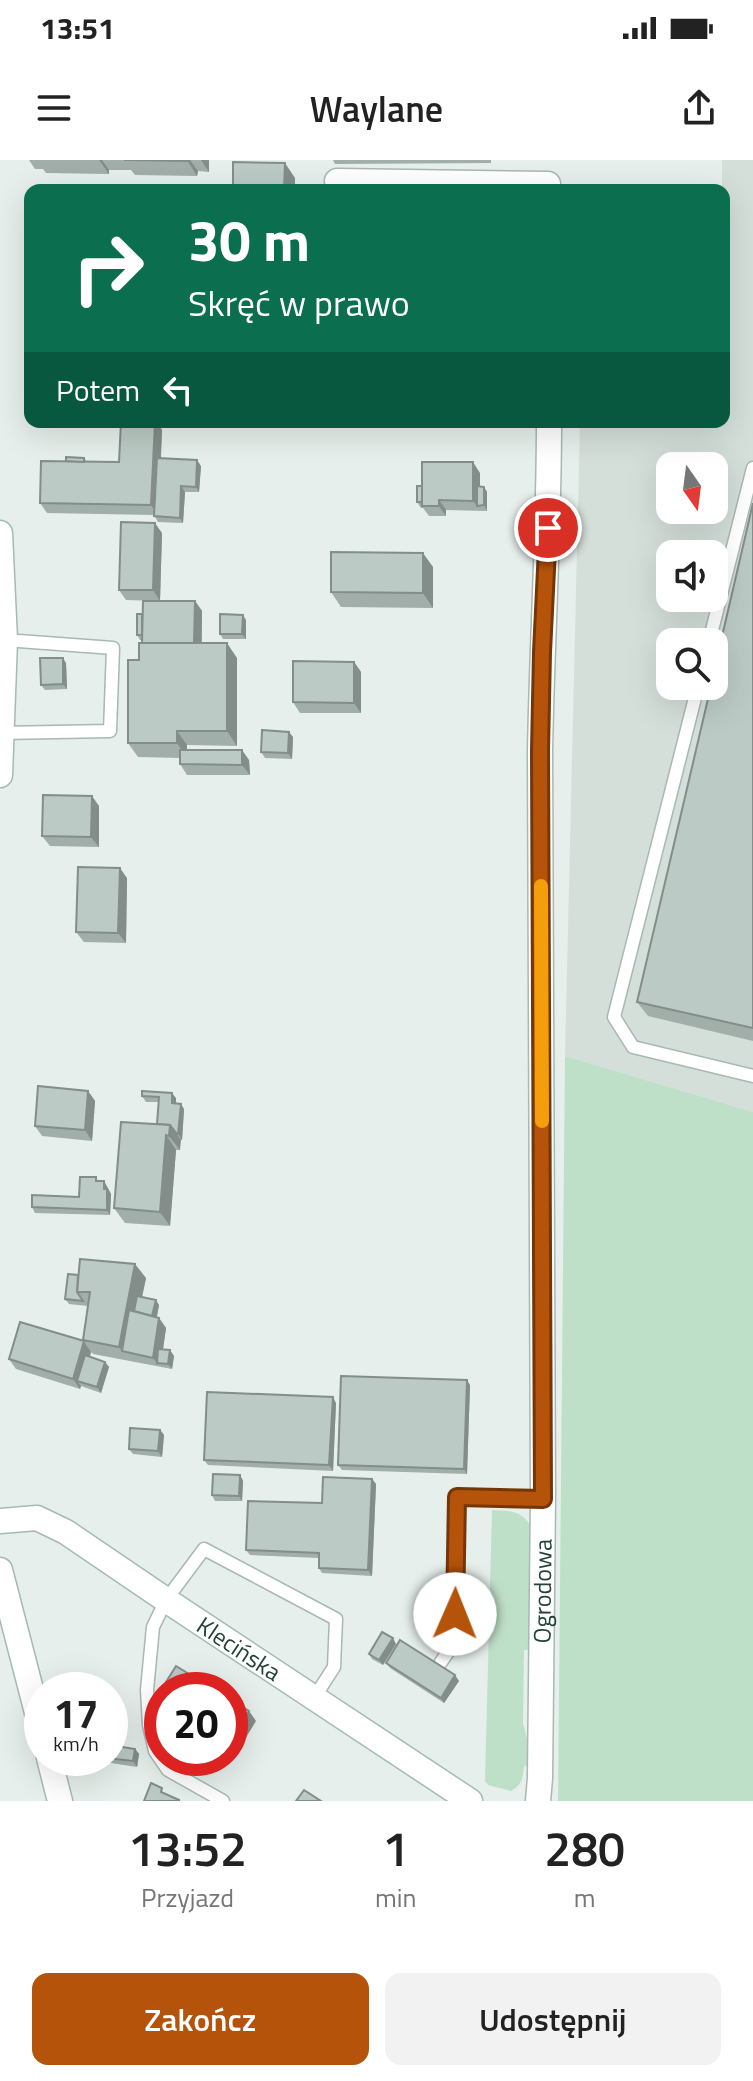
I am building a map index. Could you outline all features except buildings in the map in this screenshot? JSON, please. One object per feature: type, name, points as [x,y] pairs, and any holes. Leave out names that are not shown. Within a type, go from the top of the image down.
[{"type":"street","points":[[337,181],[548,178]]},
{"type":"street","name":"Ogrodowa","points":[[538,1801],[543,1499],[540,751],[549,428]]},
{"type":"street","points":[[0,533],[5,640],[0,775]]},
{"type":"street","name":"Klecińska","points":[[0,1521],[37,1518],[66,1532],[470,1801]]},
{"type":"street","points":[[0,1570],[26,1672]]},
{"type":"street","points":[[54,1776],[60,1801]]},
{"type":"lane","points":[[713,628],[753,468]]},
{"type":"lane","points":[[1,733],[110,731],[111,717],[113,648],[5,640]]},
{"type":"lane","points":[[694,700],[614,1017],[633,1047],[753,1076]]},
{"type":"lane","points":[[441,1662],[454,1643],[457,1497],[543,1499]]},
{"type":"lane","points":[[223,1801],[168,1770],[155,1751],[149,1725],[147,1690],[153,1627],[166,1600],[204,1549],[336,1619],[334,1667],[314,1698]]},
{"type":"shaded area","points":[[722,160],[753,160],[753,1112],[565,1056],[580,428],[730,428],[730,184],[722,184]]},
{"type":"green space","points":[[565,1056],[753,1112],[753,1801],[558,1801]]},
{"type":"green space","points":[[492,1510],[520,1515],[532,1529],[532,1650],[524,1650],[523,1723],[530,1765],[524,1766],[521,1781],[511,1791],[488,1785],[485,1781]]},
{"type":"slow traffic","points":[[541,886],[542,1121]]},
{"type":"route","points":[[455,1614],[457,1497],[543,1499],[540,751],[548,528]]}]
